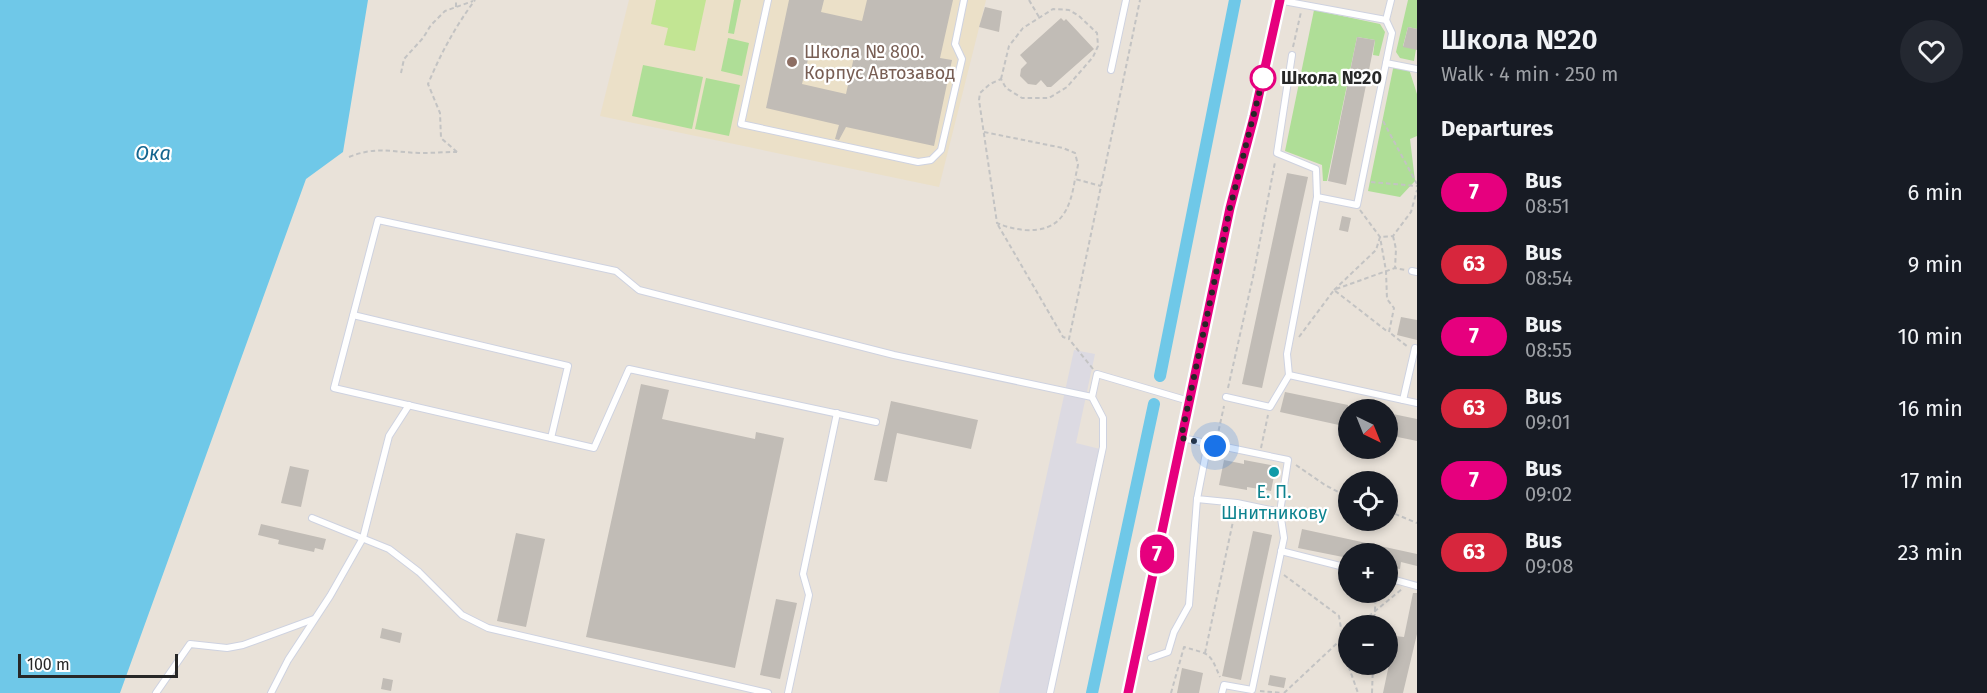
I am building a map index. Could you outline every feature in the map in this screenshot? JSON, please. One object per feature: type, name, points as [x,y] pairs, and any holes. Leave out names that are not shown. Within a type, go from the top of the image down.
[{"type":"street","points":[[1128,693],[1230,208],[1254,117],[1279,0]]},
{"type":"lane","points":[[768,0],[741,124],[918,162],[931,160],[941,150],[962,59],[955,44],[964,0]]},
{"type":"lane","points":[[1111,70],[1126,0]]},
{"type":"lane","points":[[1279,0],[1386,20]]},
{"type":"lane","points":[[1317,198],[1357,206],[1392,33],[1386,20],[1391,0]]},
{"type":"lane","points":[[1226,397],[1270,407],[1289,375],[1287,354],[1317,198],[1316,170],[1277,153],[1292,55]]},
{"type":"lane","points":[[1386,63],[1417,69]]},
{"type":"lane","points":[[876,422],[629,369],[594,448],[334,388],[378,220],[616,271],[639,290],[894,355],[1092,397]]},
{"type":"lane","points":[[353,315],[568,366],[551,438]]},
{"type":"lane","points":[[1403,400],[1416,349]]},
{"type":"lane","points":[[1050,693],[1103,447],[1103,418],[1092,397],[1097,374],[1189,401]]},
{"type":"lane","points":[[1289,375],[1417,402]]},
{"type":"lane","points":[[271,693],[288,660],[363,538],[389,436],[409,405]]},
{"type":"lane","points":[[788,693],[809,595],[803,574],[837,413]]},
{"type":"lane","points":[[1181,438],[1288,460],[1280,512],[1284,538],[1252,690],[1224,685],[1222,693]]},
{"type":"lane","points":[[1151,658],[1168,652],[1174,632],[1189,605],[1197,499],[1208,443]]},
{"type":"lane","points":[[1197,499],[1237,503],[1280,512]]},
{"type":"lane","points":[[312,518],[389,549],[419,572],[462,615],[488,628],[768,693]]},
{"type":"lane","points":[[1281,551],[1338,565]]},
{"type":"lane","points":[[1398,581],[1417,585]]},
{"type":"lane","points":[[156,693],[190,644],[227,648],[243,645],[315,619]]},
{"type":"path","points":[[456,0],[456,7]]},
{"type":"path","points":[[401,74],[404,59],[445,11],[475,0]]},
{"type":"path","points":[[349,157],[364,151],[385,149],[417,153],[457,152],[441,138],[440,113],[428,84],[441,52],[456,25],[475,0]]},
{"type":"path","points":[[1029,0],[1039,17]]},
{"type":"path","points":[[1069,339],[1140,0]]},
{"type":"path","points":[[1292,55],[1302,4]]},
{"type":"path","points":[[1053,9],[1069,10],[1097,33],[1098,46],[1093,57],[1068,87],[1049,98],[1022,98],[1006,88],[1001,79],[1009,46],[1023,28],[1053,9]]},
{"type":"path","points":[[1001,79],[990,84],[980,93],[979,100],[997,223],[1063,337],[1069,339],[1097,374]]},
{"type":"path","points":[[1376,110],[1417,187],[1411,212],[1393,236],[1380,237]]},
{"type":"path","points":[[984,132],[1053,146],[1075,153],[1078,165],[1073,194],[1065,214],[1054,225],[1036,231],[1012,228],[997,223]]},
{"type":"path","points":[[1240,338],[1277,153]]},
{"type":"path","points":[[1075,179],[1101,186]]},
{"type":"path","points":[[1362,182],[1417,187]]},
{"type":"path","points":[[1357,206],[1380,237],[1386,271],[1387,299],[1394,308],[1389,332]]},
{"type":"path","points":[[1393,236],[1396,249],[1395,268]]},
{"type":"path","points":[[1287,354],[1334,290],[1376,250],[1380,237]]},
{"type":"path","points":[[1334,290],[1395,268],[1414,272]]},
{"type":"path","points":[[1334,290],[1408,347],[1416,349]]},
{"type":"path","points":[[1260,454],[1270,407]]},
{"type":"path","points":[[1288,460],[1338,492]]},
{"type":"path","points":[[1205,653],[1237,503]]},
{"type":"path","points":[[1398,515],[1417,523]]},
{"type":"path","points":[[1277,570],[1339,615]]},
{"type":"path","points":[[1370,615],[1408,584]]},
{"type":"path","points":[[1375,603],[1375,615]]},
{"type":"path","points":[[1252,690],[1283,693],[1338,643]]},
{"type":"path","points":[[1172,693],[1184,648],[1205,653],[1214,659],[1219,677],[1229,686]]},
{"type":"path","points":[[1352,675],[1358,693]]},
{"type":"path","points":[[1372,693],[1373,675]]},
{"type":"shaded area","name":"Школа № 800. Корпус Автозавод","points":[[629,0],[986,0],[939,187],[600,116]]},
{"type":"shaded area","points":[[1074,350],[1095,354],[1076,443],[1104,450],[1051,693],[999,693]]},
{"type":"green space","points":[[656,0],[706,0],[695,51],[664,45],[668,28],[651,24]]},
{"type":"green space","points":[[734,0],[741,0],[734,34],[728,33]]},
{"type":"green space","points":[[1408,0],[1417,0],[1417,29],[1408,27],[1403,46],[1416,49],[1414,61],[1400,58],[1396,52]]},
{"type":"green space","points":[[1314,10],[1380,24],[1385,32],[1379,56],[1373,55],[1375,40],[1357,37],[1327,181],[1323,181],[1322,165],[1285,151]]},
{"type":"green space","points":[[728,38],[749,43],[742,76],[721,71]]},
{"type":"green space","points":[[1394,64],[1408,66],[1417,94],[1417,136],[1410,139],[1415,181],[1400,197],[1368,191]]},
{"type":"green space","points":[[643,65],[703,77],[692,129],[632,116]]},
{"type":"green space","points":[[706,78],[740,85],[729,136],[695,129]]},
{"type":"water","name":"Ока","points":[[0,0],[368,0],[343,152],[306,179],[120,693],[0,693]]},
{"type":"building","points":[[789,0],[824,0],[821,12],[862,21],[867,0],[953,0],[940,58],[952,60],[934,146],[846,127],[839,140],[835,139],[839,125],[766,108]],"holes":[[[812,43],[855,52],[846,94],[802,84]]]},
{"type":"building","points":[[985,7],[1002,11],[999,32],[979,27]]},
{"type":"building","points":[[1061,18],[1064,21],[1066,19],[1094,49],[1051,87],[1047,87],[1041,80],[1036,85],[1028,84],[1020,76],[1021,69],[1027,63],[1020,55]]},
{"type":"building","points":[[1408,27],[1417,29],[1417,50],[1403,47]]},
{"type":"building","points":[[1357,37],[1375,40],[1346,185],[1328,181]]},
{"type":"building","points":[[1287,173],[1308,177],[1262,388],[1242,384]]},
{"type":"building","points":[[1342,216],[1351,218],[1348,232],[1339,230]]},
{"type":"building","points":[[1401,317],[1417,320],[1417,340],[1397,335]]},
{"type":"building","points":[[641,384],[669,390],[662,419],[755,439],[756,432],[784,438],[735,668],[586,637]]},
{"type":"building","points":[[1285,392],[1338,403],[1338,425],[1280,412]]},
{"type":"building","points":[[891,401],[978,420],[971,449],[897,433],[887,482],[874,480]]},
{"type":"building","points":[[1398,415],[1417,419],[1417,441],[1398,437]]},
{"type":"building","points":[[1224,460],[1244,464],[1244,460],[1276,466],[1271,491],[1219,485]]},
{"type":"building","points":[[290,466],[309,470],[301,507],[281,503]]},
{"type":"building","points":[[261,524],[326,539],[323,550],[315,548],[314,552],[278,544],[279,540],[258,535]]},
{"type":"building","points":[[1302,529],[1366,543],[1338,543],[1338,556],[1298,548]]},
{"type":"building","points":[[1253,531],[1272,535],[1241,680],[1222,676]]},
{"type":"building","points":[[516,533],[545,539],[526,627],[497,621]]},
{"type":"building","points":[[1398,550],[1417,554],[1417,566],[1401,562],[1400,569],[1398,569]]},
{"type":"building","points":[[1413,593],[1417,593],[1417,634],[1403,693],[1383,693],[1387,675],[1398,675],[1398,636],[1404,637]]},
{"type":"building","points":[[776,599],[797,603],[780,679],[760,675]]},
{"type":"building","points":[[382,628],[402,633],[400,643],[380,638]]},
{"type":"building","points":[[1182,668],[1203,673],[1199,693],[1177,693]]},
{"type":"building","points":[[1270,675],[1286,678],[1284,688],[1268,685]]},
{"type":"building","points":[[383,678],[393,680],[391,691],[381,689]]},
{"type":"waterway","points":[[1160,376],[1235,0]]},
{"type":"waterway","points":[[1092,693],[1154,404]]},
{"type":"bus line","name":"7","points":[[1128,693],[1230,208],[1254,117],[1280,0]]},
{"type":"place","name":"Школа № 800. Корпус Автозавод","points":[[792,62]]},
{"type":"place","name":"Школа №20","points":[[1263,78]]},
{"type":"place","name":"Е. П. Шнитникову","points":[[1274,472]]},
{"type":"route","points":[[1215,446],[1181,438],[1230,208],[1263,78]]}]
